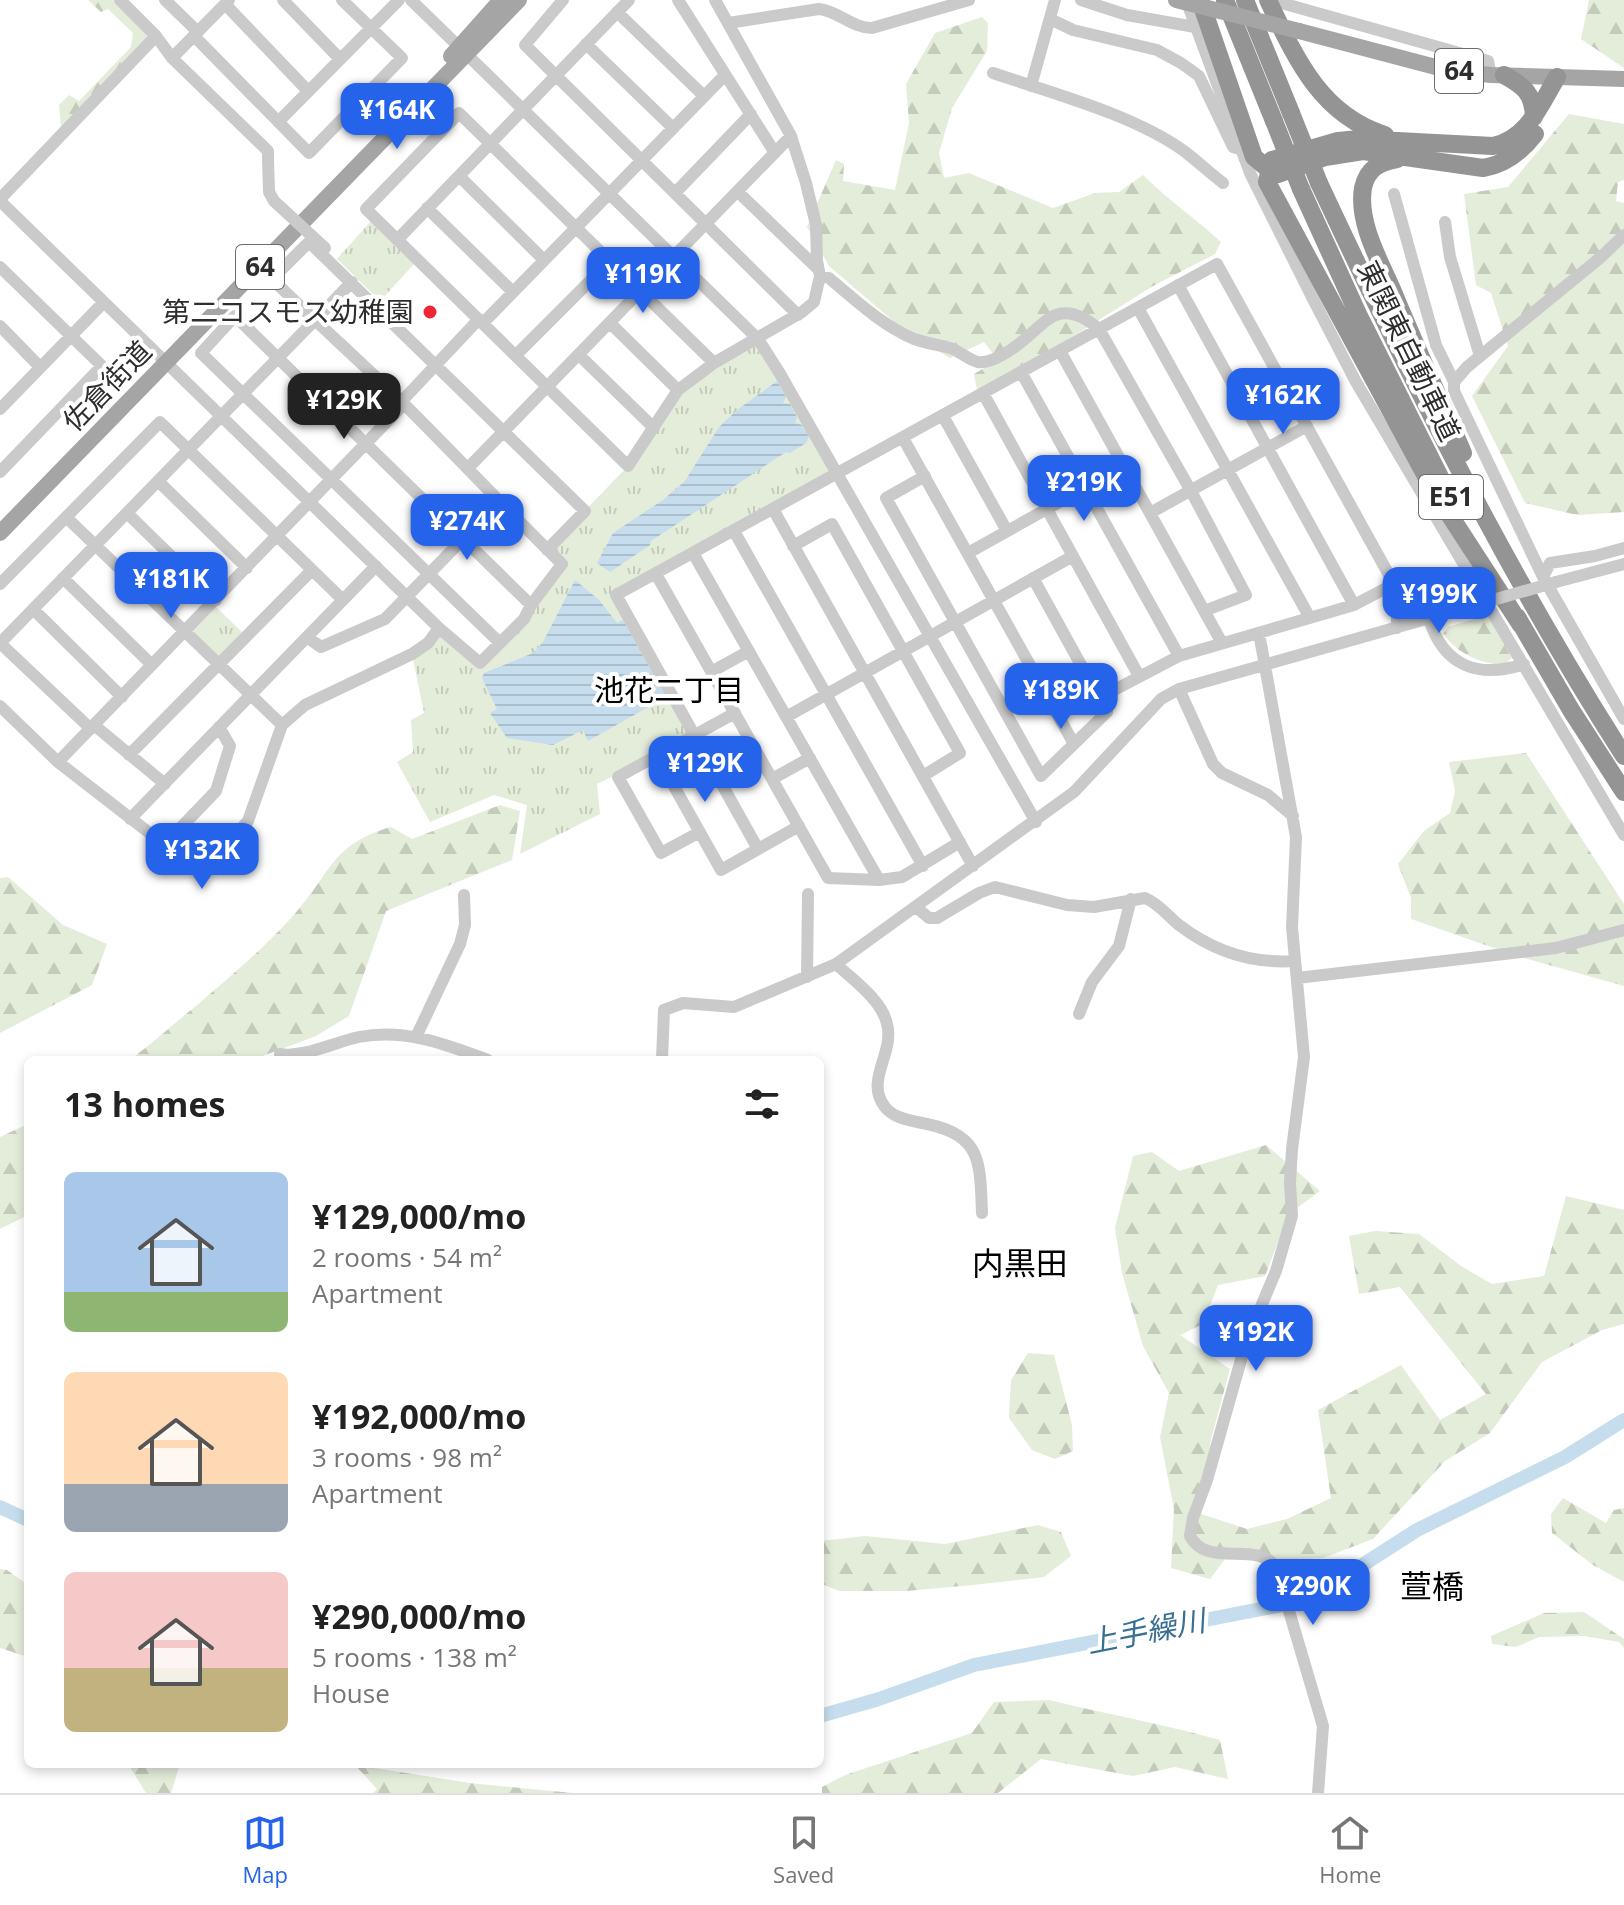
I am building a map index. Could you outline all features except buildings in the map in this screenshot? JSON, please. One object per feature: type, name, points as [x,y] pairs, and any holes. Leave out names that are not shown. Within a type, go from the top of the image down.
[{"type":"highway","points":[[1200,0],[1254,157],[1268,169]]},
{"type":"highway","name":"東関東自動車道","points":[[1225,0],[1301,189],[1420,440],[1521,625],[1624,792]]},
{"type":"highway","name":"東関東自動車道","points":[[1245,0],[1319,183],[1376,306],[1529,599],[1624,756]]},
{"type":"highway","points":[[1268,0],[1299,63],[1328,100],[1357,123],[1407,149]]},
{"type":"highway","points":[[1497,75],[1522,85],[1530,93],[1534,117]]},
{"type":"highway","points":[[1521,625],[1434,491],[1267,182],[1272,160],[1338,141],[1359,139],[1483,168],[1499,166],[1532,138],[1554,85]]},
{"type":"highway","points":[[1529,599],[1411,333],[1364,215],[1363,188],[1368,173],[1382,161],[1407,149],[1506,144],[1517,137],[1534,117],[1554,85]]},
{"type":"main road","name":"佐倉街道","points":[[463,51],[501,0]]},
{"type":"main road","name":"佐倉街道","points":[[0,533],[163,359],[463,51],[519,0]]},
{"type":"main road","name":"64","points":[[1176,0],[1447,70],[1554,85],[1624,79]]},
{"type":"main road","name":"佐倉街道","points":[[0,518],[163,359]]},
{"type":"street","points":[[120,0],[156,36],[172,58],[268,151],[271,197],[352,282],[585,511],[547,550]]},
{"type":"street","points":[[165,0],[309,153],[402,58],[342,0]]},
{"type":"street","points":[[283,0],[340,59]]},
{"type":"street","points":[[278,122],[399,0]]},
{"type":"street","points":[[411,0],[758,339],[1036,822]]},
{"type":"street","points":[[563,0],[525,45],[798,315]]},
{"type":"street","points":[[397,240],[629,0]]},
{"type":"street","points":[[678,0],[775,153]]},
{"type":"street","points":[[714,363],[459,113],[366,209],[628,466],[678,390],[714,363],[798,315],[814,302],[820,273],[816,225],[791,136],[715,0]]},
{"type":"street","points":[[728,23],[819,9],[830,10],[838,17],[864,28],[872,28],[969,0]]},
{"type":"street","points":[[1031,86],[1055,0]]},
{"type":"street","points":[[1081,0],[1127,15],[1195,27]]},
{"type":"street","points":[[1186,0],[1250,173],[1356,382],[1624,835]]},
{"type":"street","points":[[1283,0],[1285,4],[1488,61],[1497,75]]},
{"type":"street","points":[[172,58],[227,2],[308,91]]},
{"type":"street","points":[[617,12],[704,96]]},
{"type":"street","points":[[1050,19],[1073,30],[1157,50],[1181,63],[1199,76],[1233,147],[1242,151]]},
{"type":"street","points":[[156,36],[1,204],[439,628],[480,663],[524,619],[562,564],[402,403],[272,279],[309,242],[326,254]]},
{"type":"street","points":[[586,44],[673,128]]},
{"type":"street","points":[[993,73],[1158,135],[1183,150],[1223,183]]},
{"type":"street","points":[[58,762],[332,480],[436,364],[513,292],[725,75]]},
{"type":"street","points":[[675,193],[751,114]]},
{"type":"street","points":[[468,468],[791,136]]},
{"type":"street","points":[[459,176],[544,260]]},
{"type":"street","points":[[738,192],[820,273],[874,316],[917,340],[954,349],[979,362],[1012,350],[1051,318],[1067,311],[1083,315],[1099,329],[1246,595],[1204,611]]},
{"type":"street","points":[[1394,194],[1436,345],[1454,382],[1454,391],[1496,481],[1624,719]]},
{"type":"street","points":[[427,208],[513,292]]},
{"type":"street","points":[[1445,222],[1450,257],[1480,356]]},
{"type":"street","points":[[1454,382],[1480,356],[1624,235]]},
{"type":"street","points":[[516,355],[610,261]]},
{"type":"street","points":[[758,849],[616,595],[773,509],[835,469],[903,438],[1217,264],[1394,584],[1354,605],[1179,656],[1099,698]]},
{"type":"street","points":[[0,267],[102,366],[0,472]]},
{"type":"street","points":[[165,784],[93,727],[0,643],[352,282]]},
{"type":"street","points":[[1178,285],[1354,605]]},
{"type":"street","points":[[3,400],[104,302]]},
{"type":"street","points":[[1138,308],[1310,618]]},
{"type":"street","points":[[500,643],[201,353],[235,316],[531,605]]},
{"type":"street","points":[[610,323],[678,390]]},
{"type":"street","points":[[0,326],[40,367]]},
{"type":"street","points":[[1060,351],[1222,643]]},
{"type":"street","points":[[579,355],[654,428]]},
{"type":"street","points":[[1021,372],[1179,656]]},
{"type":"street","points":[[983,393],[1139,676]]},
{"type":"street","points":[[943,416],[1007,531]]},
{"type":"street","points":[[0,584],[160,422],[343,600]]},
{"type":"street","points":[[1150,513],[1307,426]]},
{"type":"street","points":[[903,438],[1074,744]]},
{"type":"street","points":[[0,451],[10,461]]},
{"type":"street","points":[[968,553],[1124,466]]},
{"type":"street","points":[[925,476],[886,498],[1041,776],[1107,712],[1033,578]]},
{"type":"street","points":[[158,481],[247,568]]},
{"type":"street","points":[[307,637],[321,647],[385,619],[500,501]]},
{"type":"street","points":[[773,509],[973,866]]},
{"type":"street","points":[[127,513],[216,600]]},
{"type":"street","points":[[66,517],[282,725]]},
{"type":"street","points":[[793,546],[832,524],[904,651],[960,753],[923,776]]},
{"type":"street","points":[[734,531],[923,866]]},
{"type":"street","points":[[1550,580],[1550,563],[1624,548]]},
{"type":"street","points":[[693,553],[879,880]]},
{"type":"street","points":[[786,717],[1073,556]]},
{"type":"street","points":[[662,1056],[664,1010],[683,1003],[734,1007],[836,964],[1074,792],[1161,699],[1179,689],[1429,619],[1550,580],[1624,564]]},
{"type":"street","points":[[130,819],[376,566]]},
{"type":"street","points":[[129,755],[312,570]]},
{"type":"street","points":[[656,574],[828,878],[879,880],[902,877],[960,842]]},
{"type":"street","points":[[63,578],[152,665]]},
{"type":"street","points":[[1397,628],[1397,615],[1402,610],[1475,579]]},
{"type":"street","points":[[33,609],[122,697]]},
{"type":"street","points":[[1429,619],[1440,647],[1477,671],[1502,671],[1524,664]]},
{"type":"street","points":[[0,706],[58,762],[201,873],[248,821],[282,725],[305,705],[412,654],[428,643],[439,628]]},
{"type":"street","points":[[1259,633],[1296,837],[1292,927],[1304,1057],[1292,1149],[1292,1216],[1276,1271],[1246,1342],[1190,1536],[1200,1548],[1209,1552],[1265,1557],[1276,1567],[1323,1726],[1318,1793]]},
{"type":"street","points":[[711,672],[749,651]]},
{"type":"street","points":[[1179,689],[1213,764],[1222,773],[1268,795],[1293,816]]},
{"type":"street","points":[[700,832],[661,853],[618,777],[735,713]]},
{"type":"street","points":[[165,844],[210,801],[216,791],[230,746],[219,727]]},
{"type":"street","points":[[657,756],[721,870],[799,826]]},
{"type":"street","points":[[772,779],[810,758]]},
{"type":"street","points":[[916,907],[929,918],[937,918],[995,887],[1067,905],[1094,907],[1131,899],[1149,899],[1202,941],[1246,959],[1295,961]]},
{"type":"street","points":[[807,977],[808,894]]},
{"type":"street","points":[[416,1037],[460,944],[465,925],[464,895]]},
{"type":"street","points":[[1079,1014],[1092,982],[1119,946],[1131,899]]},
{"type":"street","points":[[1297,978],[1556,948],[1624,930]]},
{"type":"street","points":[[836,964],[873,1000],[887,1024],[889,1039],[876,1080],[877,1094],[883,1105],[892,1114],[904,1119],[935,1125],[951,1132],[975,1150],[980,1164],[982,1213]]},
{"type":"street","points":[[298,1056],[316,1048],[378,1034],[441,1042],[478,1056]]},
{"type":"street","points":[[280,1054],[291,1056]]},
{"type":"green space","points":[[88,0],[113,0],[148,35],[144,44],[64,129],[59,105],[69,95],[79,101],[131,47],[133,33],[108,9],[101,12]]},
{"type":"green space","points":[[1589,0],[1624,0],[1624,68],[1581,39]]},
{"type":"green space","points":[[982,17],[988,23],[987,51],[952,108],[939,153],[944,178],[969,173],[1053,208],[1095,193],[1119,192],[1143,175],[1221,242],[1215,254],[1153,286],[1051,350],[977,390],[974,374],[998,360],[984,342],[950,358],[906,332],[829,266],[807,227],[836,160],[844,164],[843,181],[895,190],[909,123],[906,84],[935,33]]},
{"type":"green space","points":[[1569,114],[1624,124],[1624,180],[1618,182],[1616,201],[1624,203],[1624,512],[1577,515],[1525,503],[1472,396],[1508,346],[1491,293],[1476,285],[1464,194],[1508,187]]},
{"type":"green space","points":[[371,221],[414,264],[380,301],[337,259]]},
{"type":"green space","points":[[758,339],[838,474],[617,595],[696,735],[597,784],[600,814],[520,854],[527,805],[494,795],[430,822],[397,762],[413,752],[411,720],[424,713],[412,654],[442,628],[476,660],[500,643],[561,564],[547,550],[628,466],[678,390]]},
{"type":"green space","points":[[216,607],[242,632],[217,659],[191,633]]},
{"type":"green space","points":[[1488,615],[1512,658],[1503,665],[1470,656],[1443,634],[1448,627]]},
{"type":"green space","points":[[1526,753],[1624,904],[1624,986],[1517,956],[1411,919],[1411,898],[1398,864],[1424,831],[1450,813],[1455,791],[1449,762]]},
{"type":"green space","points":[[500,805],[520,811],[512,860],[386,911],[349,1016],[316,1036],[263,1056],[135,1056],[262,948],[298,910],[345,850],[357,841],[391,827],[412,839]]},
{"type":"green space","points":[[8,877],[63,925],[107,944],[92,985],[0,1033],[0,878]]},
{"type":"green space","points":[[24,1126],[24,1217],[0,1229],[0,1137]]},
{"type":"green space","points":[[1266,1145],[1320,1191],[1289,1214],[1265,1276],[1218,1285],[1203,1324],[1180,1335],[1230,1369],[1211,1439],[1198,1513],[1247,1529],[1287,1519],[1331,1498],[1318,1410],[1401,1365],[1440,1420],[1486,1394],[1400,1287],[1359,1294],[1349,1236],[1375,1231],[1419,1234],[1461,1266],[1492,1284],[1544,1276],[1566,1196],[1624,1210],[1624,1324],[1602,1330],[1542,1362],[1490,1433],[1445,1461],[1373,1539],[1323,1558],[1257,1561],[1231,1551],[1210,1579],[1171,1568],[1174,1509],[1160,1437],[1169,1393],[1143,1346],[1122,1273],[1115,1228],[1133,1156],[1152,1152],[1179,1171]]},
{"type":"green space","points":[[1028,1353],[1054,1355],[1072,1425],[1073,1451],[1055,1459],[1032,1450],[1009,1418],[1011,1380]]},
{"type":"green space","points":[[1563,1498],[1606,1523],[1614,1510],[1624,1508],[1624,1582],[1593,1565],[1552,1533],[1551,1514]]},
{"type":"green space","points":[[1038,1525],[1061,1532],[1071,1556],[1044,1577],[906,1591],[839,1591],[824,1585],[824,1541],[865,1536],[945,1544]]},
{"type":"green space","points":[[0,1569],[7,1570],[24,1582],[24,1656],[0,1648]]},
{"type":"green space","points":[[1584,1612],[1624,1639],[1624,1648],[1619,1642],[1584,1636],[1539,1637],[1516,1647],[1492,1644],[1491,1636],[1544,1613]]},
{"type":"green space","points":[[1049,1700],[1220,1740],[1228,1779],[1175,1767],[1133,1776],[1041,1759],[998,1793],[822,1793],[822,1787],[845,1775],[972,1733],[994,1702]]},
{"type":"green space","points":[[130,1768],[179,1768],[171,1793],[146,1793]]},
{"type":"green space","points":[[358,1768],[573,1793],[373,1793],[377,1789]]},
{"type":"water","points":[[777,381],[786,397],[783,403],[790,404],[797,417],[795,423],[802,425],[809,437],[806,443],[790,453],[786,452],[651,541],[650,545],[610,572],[597,563],[613,533],[663,500],[685,481],[719,427]]},
{"type":"water","points":[[575,580],[599,600],[617,623],[623,620],[666,697],[588,741],[583,730],[553,745],[507,738],[490,713],[497,709],[482,678],[484,673],[533,653],[543,642]]},
{"type":"waterway","name":"上手繰川","points":[[824,1715],[974,1665],[1297,1602],[1322,1591],[1417,1530],[1565,1457],[1624,1420]]},
{"type":"waterway","name":"上手繰川","points":[[0,1507],[24,1518]]},
{"type":"place","name":"第二コスモス幼稚園","points":[[430,312]]},
{"type":"district","name":"池花二丁目","points":[[669,691]]},
{"type":"district","name":"内黒田","points":[[1020,1264]]},
{"type":"district","name":"萱橋","points":[[1432,1587]]}]
